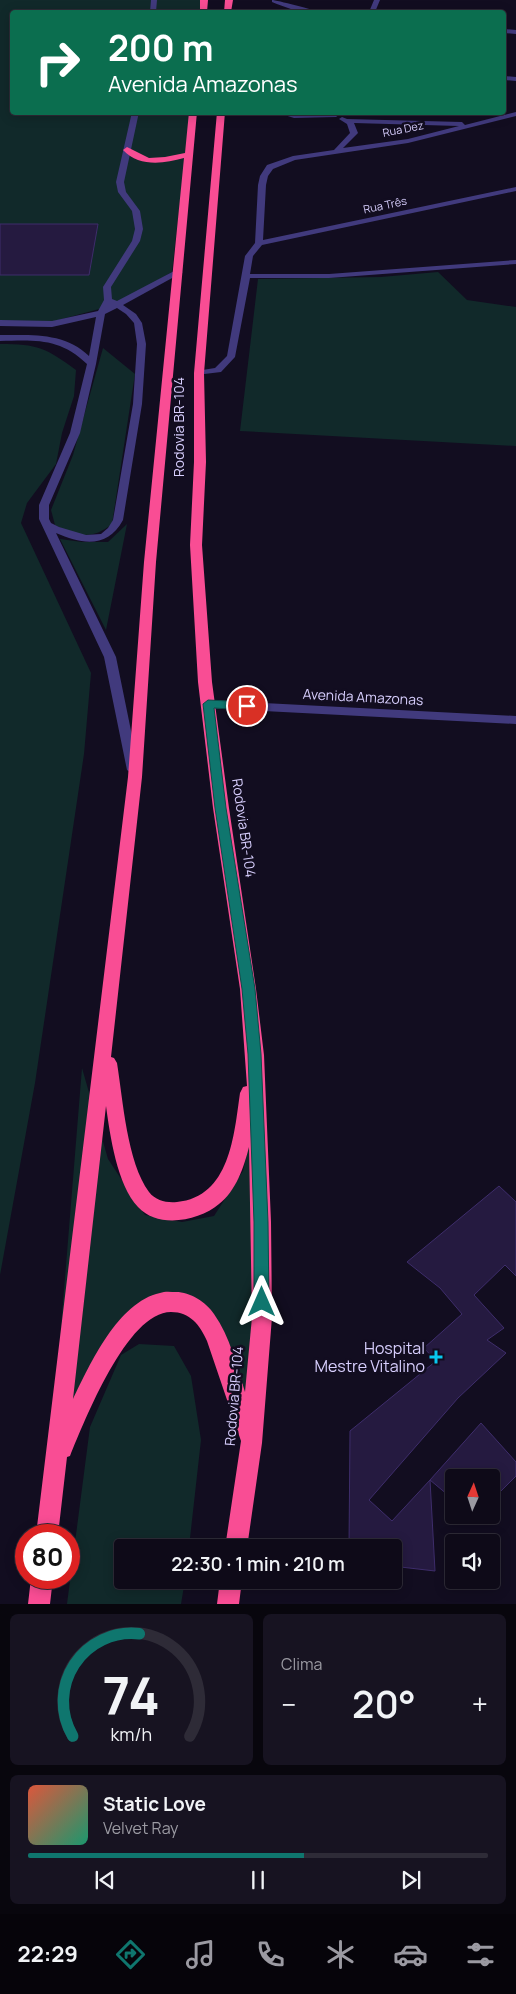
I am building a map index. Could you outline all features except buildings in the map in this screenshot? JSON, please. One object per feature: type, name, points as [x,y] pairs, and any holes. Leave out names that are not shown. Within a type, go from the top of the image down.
[{"type":"highway","name":"Rodovia BR-104","points":[[49,1524],[135,777],[150,562],[193,115]]},
{"type":"highway","name":"Rodovia BR-104","points":[[221,115],[199,372],[200,462],[197,572],[205,682],[220,808],[248,989],[255,1054],[261,1222],[262,1317],[251,1443],[237,1539]]},
{"type":"highway","points":[[127,150],[136,157],[154,161],[169,160],[189,154]]},
{"type":"highway","points":[[105,1047],[125,1155],[132,1176],[145,1201],[158,1209],[167,1211],[190,1210],[202,1206],[218,1194],[227,1184],[243,1133],[255,1054]]},
{"type":"highway","points":[[57,1459],[100,1367],[122,1332],[141,1313],[167,1300],[175,1300],[190,1305],[207,1322],[217,1340],[251,1443]]},
{"type":"highway","points":[[39,1604],[41,1589]]},
{"type":"highway","points":[[228,1604],[230,1589]]},
{"type":"street","points":[[274,3],[304,10]]},
{"type":"street","name":"Rua Dez","points":[[259,243],[262,185],[264,176],[270,167],[293,158],[400,142],[516,114]]},
{"type":"street","points":[[135,115],[120,188],[136,212],[139,229],[136,241],[109,282],[106,291],[108,300],[101,313],[92,364],[75,433],[44,505],[44,519],[110,657],[135,777]]},
{"type":"street","points":[[290,115],[315,115]]},
{"type":"street","points":[[337,151],[354,133],[352,126],[338,115]]},
{"type":"street","points":[[347,121],[476,124]]},
{"type":"street","name":"Rua Três","points":[[259,243],[516,189]]},
{"type":"street","points":[[199,372],[218,370],[231,357],[249,256],[259,243]]},
{"type":"street","points":[[246,276],[329,276],[516,262]]},
{"type":"street","points":[[0,323],[52,324],[101,313],[179,272]]},
{"type":"street","points":[[47,525],[70,536],[98,538],[111,532],[118,520],[133,437],[141,352],[139,324],[133,316],[108,300]]},
{"type":"street","points":[[0,338],[56,340],[69,344],[80,351],[92,364]]},
{"type":"street","name":"Avenida Amazonas","points":[[208,704],[516,720]]},
{"type":"green space","points":[[0,0],[203,0],[202,10],[10,10],[10,115],[190,115],[172,272],[114,305],[51,322],[0,322]]},
{"type":"green space","points":[[438,272],[467,300],[516,307],[516,446],[240,431],[258,279],[381,277]]},
{"type":"green space","points":[[0,344],[33,346],[49,352],[76,370],[74,396],[62,433],[56,464],[27,503],[21,523],[91,673],[84,754],[35,1083],[0,1275]]},
{"type":"green space","points":[[103,348],[135,374],[112,524],[98,533],[84,535],[70,532],[55,525],[51,510],[73,455]]},
{"type":"green space","points":[[127,524],[106,630],[60,539],[82,542],[108,542]]},
{"type":"green space","points":[[82,1068],[108,1159],[145,1215],[182,1222],[214,1216],[243,1171],[264,1075],[257,1439],[193,1302],[131,1313],[50,1463]]},
{"type":"green space","points":[[139,1344],[174,1346],[191,1376],[201,1440],[190,1539],[114,1539],[114,1589],[184,1589],[181,1604],[67,1604],[69,1589],[80,1589],[80,1524],[77,1524],[90,1427],[121,1355]]},
{"type":"place","name":"Hospital Mestre Vitalino","points":[[436,1357]]},
{"type":"route","points":[[247,706],[208,704],[220,808],[248,989],[255,1054],[262,1302]]}]
